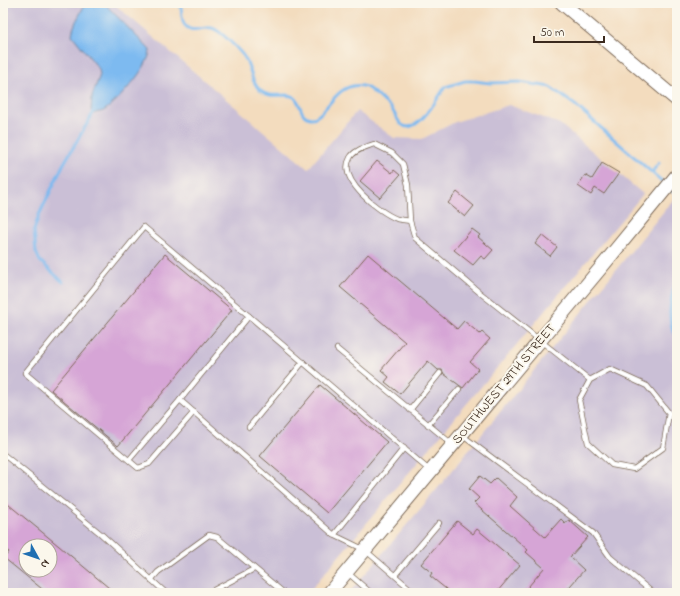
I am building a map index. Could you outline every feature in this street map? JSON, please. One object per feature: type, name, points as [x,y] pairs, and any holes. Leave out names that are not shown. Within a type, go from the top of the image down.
[{"type":"street","points":[[562,3],[677,100]]},
{"type":"street","name":"SOUTHWEST 29TH STREET","points":[[329,593],[453,446],[675,177]]},
{"type":"lane","points":[[410,221],[397,219],[386,212],[361,194],[351,182],[346,169],[350,157],[357,150],[374,144],[392,153],[403,164],[408,185],[410,221],[415,238],[540,341],[590,380]]},
{"type":"lane","points":[[194,412],[149,464],[138,468],[25,373],[144,227],[431,471]]},
{"type":"lane","points":[[129,460],[249,316]]},
{"type":"lane","points":[[337,349],[453,446]]},
{"type":"lane","points":[[249,427],[303,362]]},
{"type":"lane","points":[[610,369],[647,386],[669,413],[662,448],[634,469],[612,465],[588,443],[579,400],[590,380],[610,369]]},
{"type":"lane","points":[[410,410],[440,373]]},
{"type":"lane","points":[[428,425],[459,389]]},
{"type":"lane","points":[[180,400],[334,535],[365,550],[415,593]]},
{"type":"lane","points":[[461,435],[593,533],[610,557],[653,593]]},
{"type":"lane","points":[[334,535],[404,448]]},
{"type":"lane","points":[[3,454],[101,534],[166,593]]},
{"type":"lane","points":[[395,575],[439,523]]},
{"type":"lane","points":[[151,580],[158,572],[208,535],[217,537],[284,593]]},
{"type":"lane","points":[[208,593],[254,569]]},
{"type":"lane","points":[[347,572],[371,593]]},
{"type":"shaded area","points":[[3,3],[113,3],[308,169],[357,111],[394,138],[422,139],[455,122],[509,105],[560,124],[643,194],[308,593],[3,593]]},
{"type":"shaded area","points":[[677,195],[677,593],[349,593],[438,488]]},
{"type":"water","points":[[85,3],[104,3],[150,50],[149,57],[145,65],[118,99],[105,110],[94,114],[91,111],[92,96],[100,75],[99,69],[72,35],[75,23]]},
{"type":"building","points":[[377,161],[392,173],[394,170],[400,175],[380,198],[360,181]]},
{"type":"building","points":[[602,163],[619,173],[604,194],[595,188],[591,195],[578,186],[585,175],[592,179]]},
{"type":"building","points":[[457,192],[474,206],[465,217],[448,203]]},
{"type":"building","points":[[472,229],[480,235],[478,237],[493,250],[485,259],[481,256],[473,265],[454,250]]},
{"type":"building","points":[[542,235],[557,247],[550,256],[535,244]]},
{"type":"building","points":[[165,254],[232,310],[118,446],[51,390]]},
{"type":"building","points":[[368,254],[457,329],[464,321],[480,334],[482,332],[490,339],[470,362],[478,369],[463,388],[444,374],[442,370],[438,370],[428,361],[400,394],[385,382],[389,377],[381,370],[405,342],[340,287]]},
{"type":"building","points":[[320,385],[387,442],[327,513],[260,456]]},
{"type":"building","points":[[480,476],[490,484],[496,478],[517,497],[510,506],[545,537],[561,519],[565,523],[569,520],[588,537],[570,557],[584,570],[564,593],[523,593],[544,568],[526,552],[528,550],[474,503],[479,498],[469,489]]},
{"type":"building","points":[[3,500],[49,538],[18,538],[18,569],[4,558],[9,552],[3,546]]},
{"type":"building","points":[[457,521],[473,534],[477,529],[520,565],[496,593],[451,593],[430,576],[432,573],[421,564]]},
{"type":"building","points":[[58,545],[115,593],[47,593],[29,578],[58,578]]},
{"type":"waterway","points":[[180,3],[183,22],[187,27],[194,30],[208,28],[215,29],[232,43],[245,58],[254,83],[261,91],[270,95],[292,96],[295,98],[304,115],[307,117],[316,117],[338,94],[353,86],[363,86],[369,89],[390,107],[401,124],[407,127],[413,126],[420,121],[432,107],[445,87],[465,81],[490,83],[520,82],[550,87],[575,105],[665,184]]},
{"type":"waterway","points":[[63,282],[40,261],[36,252],[34,230],[39,215],[63,165],[95,110]]},
{"type":"waterway","points":[[652,172],[659,163]]},
{"type":"waterway","points":[[670,189],[677,195]]},
{"type":"waterway","points":[[677,279],[670,308],[671,324],[677,337]]}]
